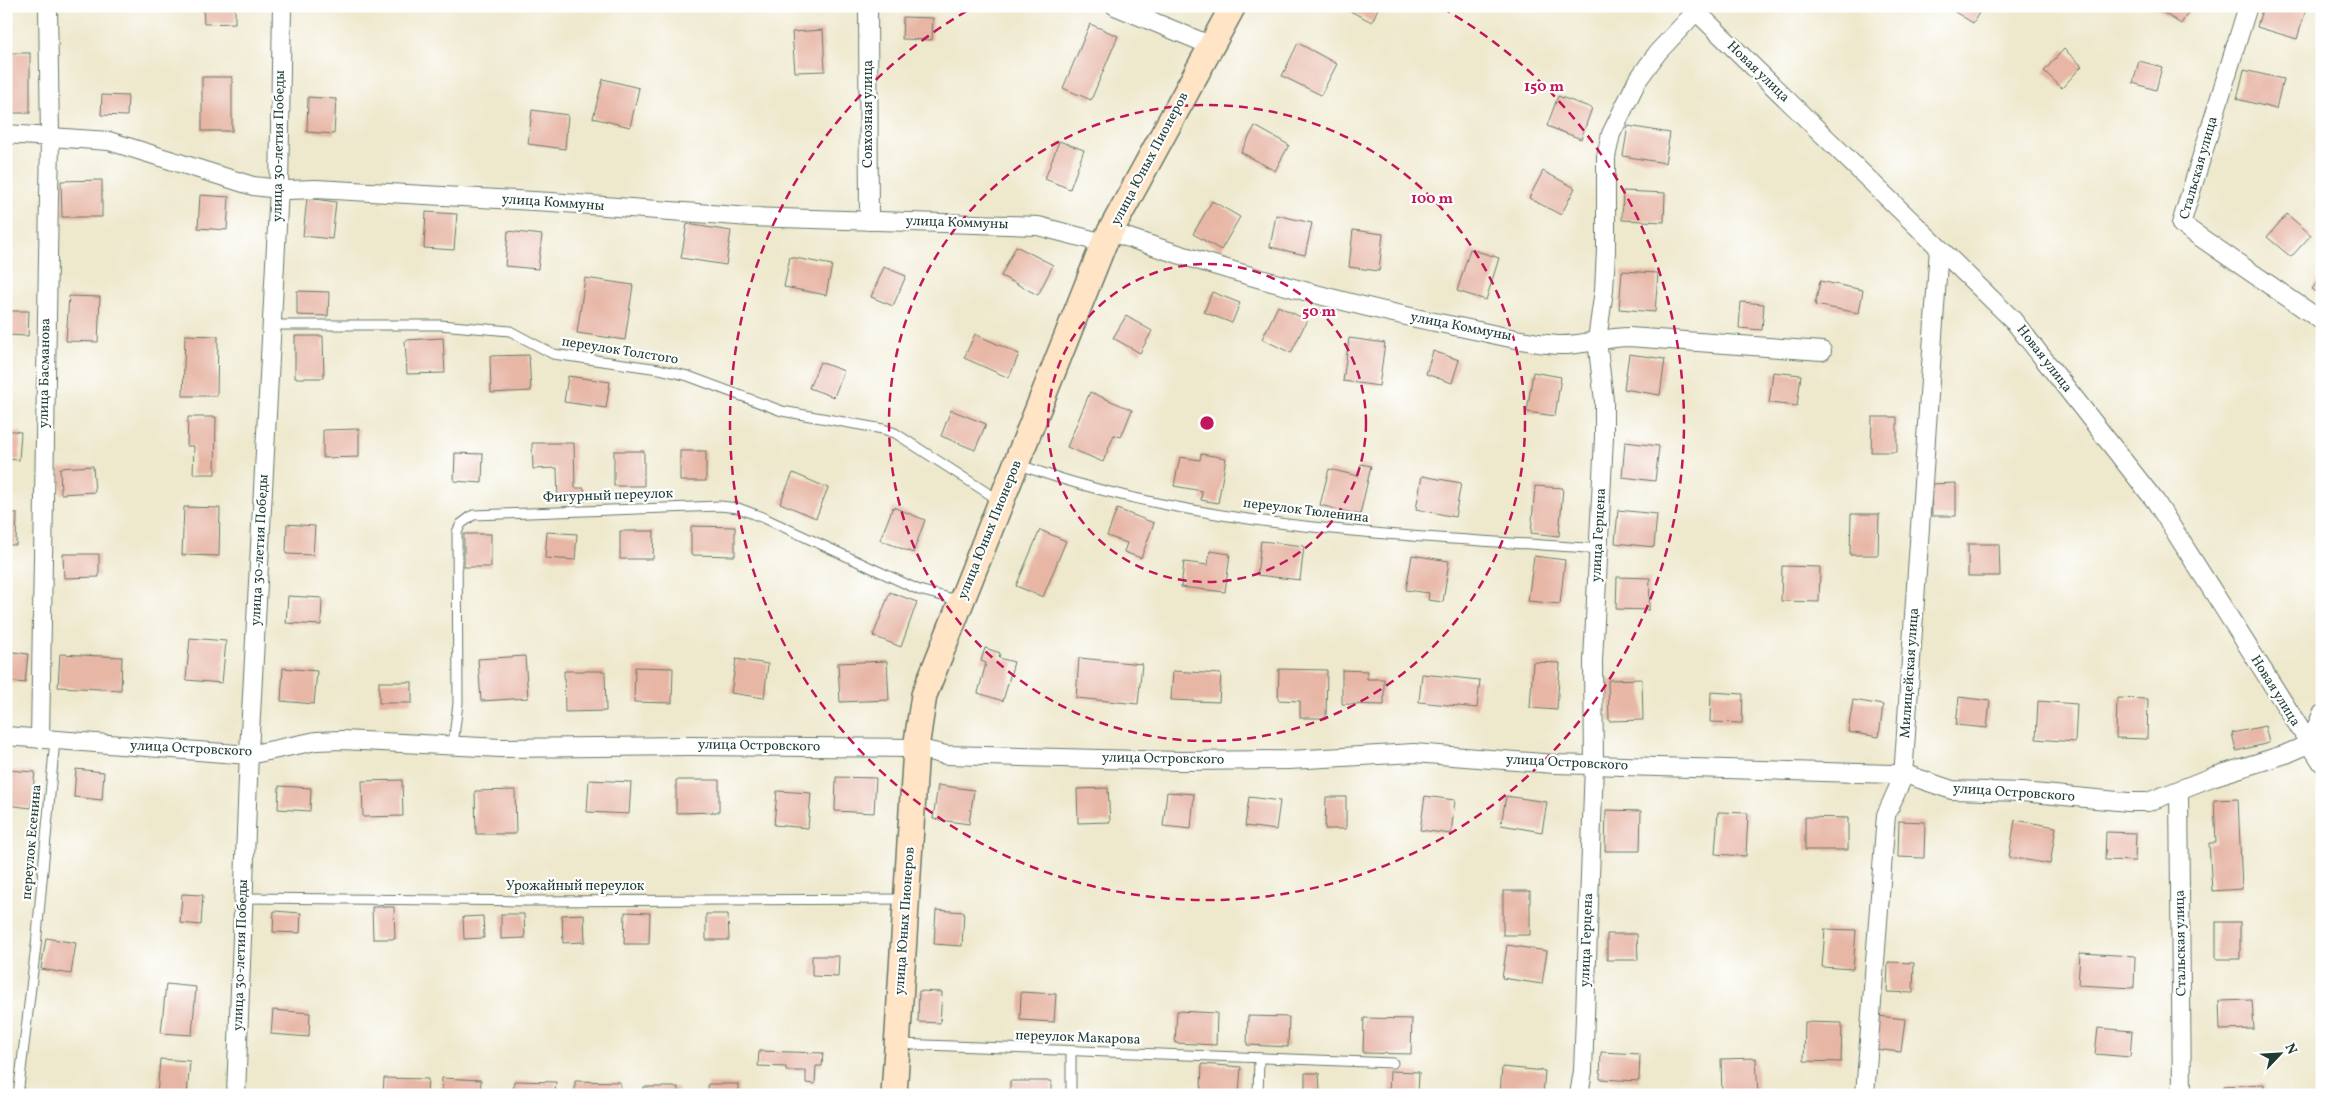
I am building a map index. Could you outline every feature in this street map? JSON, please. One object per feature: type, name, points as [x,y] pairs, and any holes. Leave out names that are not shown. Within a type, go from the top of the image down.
[{"type":"main road","name":"улица Юных Пионеров","points":[[894,1095],[916,748],[924,695],[1108,237],[1233,6]]},
{"type":"street","name":"улица Басманова","points":[[47,739],[50,137],[48,6]]},
{"type":"street","name":"улица 30-летия Победы","points":[[236,1095],[249,755],[279,189],[282,6]]},
{"type":"street","name":"Совхозная улица","points":[[868,6],[869,221]]},
{"type":"street","points":[[1115,6],[1212,46]]},
{"type":"street","name":"Стальская улица","points":[[2248,6],[2181,224],[2322,321]]},
{"type":"street","name":"Новая улица","points":[[1699,9],[2013,320],[2156,502],[2322,763]]},
{"type":"street","name":"улица Герцена","points":[[1579,1095],[1583,1071],[1594,765],[1593,661],[1604,401],[1597,340],[1605,274],[1606,157],[1611,134],[1636,82],[1658,52],[1699,9]]},
{"type":"street","name":"улица Коммуны","points":[[6,134],[109,142],[252,186],[279,189],[326,189],[551,202],[740,216],[1038,226],[1108,237],[1376,310],[1557,345],[1629,337],[1822,351]]},
{"type":"street","name":"Милицейская улица","points":[[1865,1095],[1886,815],[1903,776],[1939,248]]},
{"type":"street","points":[[2309,744],[2322,714]]},
{"type":"street","name":"улица Островского","points":[[6,736],[249,755],[316,741],[366,740],[501,748],[690,746],[916,748],[946,755],[1181,760],[1288,760],[1414,753],[1594,765],[1893,774],[1911,776],[1952,790],[2022,792],[2128,802],[2148,802],[2212,777],[2286,754],[2309,744]]},
{"type":"street","name":"Стальская улица","points":[[2179,791],[2182,1095]]},
{"type":"lane","name":"переулок Толстого","points":[[272,326],[440,325],[510,331],[552,354],[659,369],[688,376],[782,411],[883,429],[895,433],[1001,501]]},
{"type":"lane","name":"переулок Тюленина","points":[[1016,464],[1057,479],[1122,497],[1255,519],[1346,531],[1598,549]]},
{"type":"lane","name":"Фигурный переулок","points":[[453,745],[458,703],[457,532],[461,524],[473,515],[720,506],[738,508],[762,517],[918,590],[961,601]]},
{"type":"lane","name":"переулок Есенина","points":[[18,1095],[36,946],[47,739]]},
{"type":"lane","name":"Урожайный переулок","points":[[244,898],[529,901],[906,899]]},
{"type":"lane","name":"переулок Макарова","points":[[897,1044],[1393,1064]]},
{"type":"lane","points":[[1071,1051],[1071,1095]]},
{"type":"lane","points":[[1258,1095],[1259,1059]]},
{"type":"building","points":[[203,6],[235,6],[235,23],[204,24]]},
{"type":"building","points":[[1340,6],[1379,6],[1372,22]]},
{"type":"building","points":[[1951,6],[1983,6],[1973,23],[1950,9]]},
{"type":"building","points":[[2153,6],[2192,6],[2181,24]]},
{"type":"building","points":[[2263,6],[2307,6],[2297,39],[2257,27]]},
{"type":"building","points":[[903,17],[933,18],[932,40],[902,39]]},
{"type":"building","points":[[1090,24],[1118,36],[1091,100],[1063,88]]},
{"type":"building","points":[[823,30],[825,71],[795,72],[792,32]]},
{"type":"building","points":[[1298,43],[1337,64],[1321,95],[1282,76]]},
{"type":"building","points":[[2064,49],[2082,66],[2062,88],[2044,71]]},
{"type":"building","points":[[6,53],[30,53],[30,113],[6,113]]},
{"type":"building","points":[[2139,61],[2162,67],[2156,90],[2133,83]]},
{"type":"building","points":[[2244,70],[2283,79],[2276,109],[2237,99]]},
{"type":"building","points":[[202,77],[232,77],[232,131],[202,131]]},
{"type":"building","points":[[603,79],[639,88],[630,127],[593,118]]},
{"type":"building","points":[[102,95],[128,96],[127,116],[101,115]]},
{"type":"building","points":[[1558,96],[1592,108],[1581,139],[1547,126]]},
{"type":"building","points":[[308,97],[336,99],[334,134],[307,132]]},
{"type":"building","points":[[532,110],[568,115],[565,149],[528,144]]},
{"type":"building","points":[[1255,126],[1289,145],[1275,171],[1241,152]]},
{"type":"building","points":[[1628,126],[1670,133],[1665,163],[1623,156]]},
{"type":"building","points":[[1059,141],[1084,150],[1070,189],[1045,179]]},
{"type":"building","points":[[1543,171],[1575,188],[1561,215],[1529,198]]},
{"type":"building","points":[[102,180],[102,217],[62,217],[61,181]]},
{"type":"building","points":[[1623,191],[1665,193],[1664,222],[1622,220]]},
{"type":"building","points":[[200,195],[229,197],[227,230],[198,228]]},
{"type":"building","points":[[307,198],[336,202],[332,239],[303,236]]},
{"type":"building","points":[[1212,201],[1240,217],[1221,250],[1193,234]]},
{"type":"building","points":[[426,212],[457,214],[454,250],[424,248]]},
{"type":"building","points":[[2287,214],[2311,235],[2291,257],[2267,237]]},
{"type":"building","points":[[1276,215],[1312,223],[1305,255],[1270,247]]},
{"type":"building","points":[[687,224],[731,231],[726,265],[681,258]]},
{"type":"building","points":[[1353,230],[1383,234],[1379,271],[1349,267]]},
{"type":"building","points":[[508,231],[542,235],[538,269],[505,266]]},
{"type":"building","points":[[1016,246],[1053,265],[1038,295],[1001,276]]},
{"type":"building","points":[[1470,249],[1499,258],[1486,300],[1457,291]]},
{"type":"building","points":[[790,257],[832,265],[826,295],[784,287]]},
{"type":"building","points":[[884,267],[906,276],[893,306],[871,297]]},
{"type":"building","points":[[1622,271],[1658,273],[1655,312],[1619,309]]},
{"type":"building","points":[[2322,275],[2322,296],[2312,289]]},
{"type":"building","points":[[585,278],[633,285],[625,340],[577,333]]},
{"type":"building","points":[[1820,281],[1863,290],[1859,313],[1815,305]]},
{"type":"building","points":[[297,291],[329,292],[328,316],[297,315]]},
{"type":"building","points":[[1212,292],[1240,303],[1232,323],[1204,312]]},
{"type":"building","points":[[69,296],[100,297],[98,342],[66,341]]},
{"type":"building","points":[[1741,302],[1764,304],[1762,330],[1739,328]]},
{"type":"building","points":[[1278,306],[1307,320],[1291,353],[1262,339]]},
{"type":"building","points":[[7,311],[29,311],[28,336],[6,335]]},
{"type":"building","points":[[1126,316],[1152,331],[1140,353],[1113,338]]},
{"type":"building","points":[[975,334],[1019,354],[1009,378],[964,358]]},
{"type":"building","points":[[185,335],[218,336],[217,396],[183,396]]},
{"type":"building","points":[[295,336],[323,336],[324,378],[295,378]]},
{"type":"building","points":[[443,338],[445,373],[407,374],[405,340]]},
{"type":"building","points":[[1349,338],[1385,343],[1379,386],[1343,381]]},
{"type":"building","points":[[1433,351],[1459,360],[1452,383],[1426,374]]},
{"type":"building","points":[[1629,354],[1665,359],[1660,395],[1624,389]]},
{"type":"building","points":[[529,355],[531,391],[491,393],[490,356]]},
{"type":"building","points":[[820,362],[844,371],[834,397],[809,388]]},
{"type":"building","points":[[1533,372],[1561,377],[1555,416],[1527,412]]},
{"type":"building","points":[[1773,372],[1801,375],[1797,406],[1769,403]]},
{"type":"building","points":[[568,376],[610,382],[606,408],[564,402]]},
{"type":"building","points":[[1090,392],[1132,410],[1121,437],[1114,435],[1103,462],[1067,447]]},
{"type":"building","points":[[951,410],[986,424],[975,450],[941,436]]},
{"type":"building","points":[[188,417],[216,417],[215,474],[193,474],[194,446],[187,446]]},
{"type":"building","points":[[1872,417],[1897,417],[1897,452],[1871,452]]},
{"type":"building","points":[[359,429],[359,457],[323,458],[323,430]]},
{"type":"building","points":[[6,430],[21,432],[19,460],[6,459]]},
{"type":"building","points":[[1625,442],[1659,446],[1655,481],[1622,477]]},
{"type":"building","points":[[532,443],[574,443],[575,488],[584,488],[585,501],[558,502],[557,468],[533,469]]},
{"type":"building","points":[[614,451],[644,451],[644,486],[614,486]]},
{"type":"building","points":[[680,451],[706,451],[706,481],[680,481]]},
{"type":"building","points":[[455,453],[483,454],[482,483],[454,481]]},
{"type":"building","points":[[1201,454],[1226,458],[1218,503],[1201,500],[1202,491],[1174,486],[1180,457],[1200,460]]},
{"type":"building","points":[[1361,464],[1371,466],[1360,515],[1320,505],[1329,469],[1358,476]]},
{"type":"building","points":[[93,466],[95,492],[61,494],[60,468]]},
{"type":"building","points":[[793,473],[828,488],[816,518],[780,503]]},
{"type":"building","points":[[1422,476],[1461,483],[1455,517],[1416,509]]},
{"type":"building","points":[[1956,483],[1956,516],[1932,516],[1931,484]]},
{"type":"building","points":[[1535,486],[1563,488],[1559,536],[1531,533]]},
{"type":"building","points":[[184,507],[220,508],[219,556],[182,555]]},
{"type":"building","points":[[893,507],[925,520],[913,553],[880,540]]},
{"type":"building","points":[[1117,509],[1154,523],[1141,558],[1124,552],[1127,543],[1107,536]]},
{"type":"building","points":[[1618,510],[1657,514],[1654,547],[1615,543]]},
{"type":"building","points":[[6,513],[17,513],[16,545],[6,545]]},
{"type":"building","points":[[1851,514],[1879,514],[1878,555],[1850,555]]},
{"type":"building","points":[[287,524],[315,526],[313,555],[286,554]]},
{"type":"building","points":[[691,526],[735,527],[735,556],[691,555]]},
{"type":"building","points":[[1040,530],[1066,541],[1043,597],[1016,586]]},
{"type":"building","points":[[620,531],[654,531],[653,559],[620,559]]},
{"type":"building","points":[[547,532],[577,534],[575,560],[545,558]]},
{"type":"building","points":[[464,534],[491,534],[491,567],[464,567]]},
{"type":"building","points":[[1261,541],[1304,546],[1300,580],[1257,575]]},
{"type":"building","points":[[1968,544],[1999,544],[2000,576],[1968,576]]},
{"type":"building","points":[[1210,551],[1230,554],[1225,592],[1181,587],[1184,562],[1208,565]]},
{"type":"building","points":[[63,554],[99,554],[99,577],[64,578]]},
{"type":"building","points":[[1412,555],[1449,561],[1443,602],[1428,600],[1429,593],[1406,590]]},
{"type":"building","points":[[1534,556],[1565,560],[1560,604],[1528,601]]},
{"type":"building","points":[[1782,566],[1820,567],[1819,602],[1781,601]]},
{"type":"building","points":[[1617,577],[1650,578],[1649,610],[1616,609]]},
{"type":"building","points":[[890,592],[917,602],[901,647],[873,636]]},
{"type":"building","points":[[288,596],[322,598],[321,625],[286,623]]},
{"type":"building","points":[[190,638],[226,641],[222,683],[186,680]]},
{"type":"building","points":[[985,648],[1000,653],[999,658],[1014,662],[1003,701],[978,693],[986,663],[981,661]]},
{"type":"building","points":[[6,651],[28,654],[25,683],[6,681]]},
{"type":"building","points":[[60,654],[122,657],[121,690],[58,687]]},
{"type":"building","points":[[525,656],[528,698],[481,701],[478,659]]},
{"type":"building","points":[[1079,658],[1142,664],[1138,704],[1076,698]]},
{"type":"building","points":[[736,659],[768,664],[764,698],[731,693]]},
{"type":"building","points":[[887,661],[889,700],[840,702],[838,663]]},
{"type":"building","points":[[1533,662],[1560,663],[1557,710],[1530,708]]},
{"type":"building","points":[[635,667],[673,668],[672,703],[634,702]]},
{"type":"building","points":[[283,668],[317,671],[314,704],[281,701]]},
{"type":"building","points":[[1279,669],[1327,670],[1326,718],[1300,718],[1300,701],[1278,700]]},
{"type":"building","points":[[1342,670],[1367,671],[1367,679],[1384,679],[1384,705],[1342,704]]},
{"type":"building","points":[[564,671],[605,671],[606,711],[565,712]]},
{"type":"building","points":[[1173,671],[1221,674],[1219,702],[1171,700]]},
{"type":"building","points":[[1422,674],[1480,680],[1477,708],[1419,702]]},
{"type":"building","points":[[1642,679],[1643,720],[1609,721],[1608,680]]},
{"type":"building","points":[[379,682],[412,682],[412,703],[379,703]]},
{"type":"building","points":[[1711,692],[1743,694],[1742,723],[1710,722]]},
{"type":"building","points":[[1959,697],[1990,701],[1987,728],[1956,725]]},
{"type":"building","points":[[2117,698],[2148,699],[2147,739],[2116,738]]},
{"type":"building","points":[[1853,700],[1883,705],[1879,737],[1848,732]]},
{"type":"building","points":[[2038,701],[2077,704],[2075,742],[2036,739]]},
{"type":"building","points":[[2265,726],[2269,743],[2236,751],[2232,733]]},
{"type":"building","points":[[76,769],[104,772],[102,800],[74,797]]},
{"type":"building","points":[[6,770],[35,772],[31,808],[6,805]]},
{"type":"building","points":[[836,777],[876,778],[874,813],[835,811]]},
{"type":"building","points":[[402,780],[403,816],[363,817],[362,781]]},
{"type":"building","points":[[589,780],[631,782],[629,814],[587,812]]},
{"type":"building","points":[[676,780],[719,780],[719,812],[676,813]]},
{"type":"building","points":[[938,785],[974,790],[969,824],[933,819]]},
{"type":"building","points":[[279,786],[311,788],[310,811],[278,809]]},
{"type":"building","points":[[1108,788],[1110,822],[1078,823],[1077,789]]},
{"type":"building","points":[[515,790],[516,834],[476,834],[475,791]]},
{"type":"building","points":[[777,791],[811,793],[808,828],[774,825]]},
{"type":"building","points":[[1167,792],[1194,794],[1191,829],[1163,826]]},
{"type":"building","points":[[1425,796],[1455,800],[1451,834],[1420,830]]},
{"type":"building","points":[[1506,796],[1547,802],[1542,832],[1501,825]]},
{"type":"building","points":[[1249,797],[1280,801],[1276,830],[1245,826]]},
{"type":"building","points":[[1326,797],[1346,797],[1346,829],[1325,829]]},
{"type":"building","points":[[2238,799],[2242,889],[2212,891],[2209,843],[2216,843],[2214,800]]},
{"type":"building","points":[[1606,810],[1641,811],[1640,851],[1605,851]]},
{"type":"building","points":[[1718,812],[1748,813],[1746,856],[1715,854]]},
{"type":"building","points":[[1805,817],[1848,818],[1848,850],[1805,850]]},
{"type":"building","points":[[2015,820],[2056,827],[2050,864],[2009,857]]},
{"type":"building","points":[[1899,821],[1925,822],[1924,858],[1898,857]]},
{"type":"building","points":[[2106,832],[2136,833],[2135,861],[2105,860]]},
{"type":"building","points":[[1503,891],[1530,891],[1530,935],[1503,935]]},
{"type":"building","points":[[182,894],[203,895],[201,925],[180,923]]},
{"type":"building","points":[[372,907],[394,907],[395,939],[373,939]]},
{"type":"building","points":[[936,910],[964,912],[962,946],[934,944]]},
{"type":"building","points":[[274,911],[301,913],[300,933],[273,932]]},
{"type":"building","points":[[625,912],[650,913],[649,944],[624,944]]},
{"type":"building","points":[[501,914],[524,914],[525,938],[501,939]]},
{"type":"building","points":[[584,914],[585,942],[563,943],[562,915]]},
{"type":"building","points":[[706,914],[728,914],[729,940],[706,940]]},
{"type":"building","points":[[483,916],[484,938],[464,939],[463,917]]},
{"type":"building","points":[[2216,922],[2240,922],[2240,959],[2216,959]]},
{"type":"building","points":[[1825,929],[1856,930],[1853,969],[1822,967]]},
{"type":"building","points":[[1607,934],[1637,934],[1638,960],[1607,960]]},
{"type":"building","points":[[46,938],[76,943],[71,974],[41,969]]},
{"type":"building","points":[[1507,945],[1547,951],[1542,984],[1502,978]]},
{"type":"building","points":[[2080,953],[2135,956],[2134,988],[2078,985]]},
{"type":"building","points":[[812,956],[839,956],[838,977],[812,976]]},
{"type":"building","points":[[1888,962],[1914,963],[1913,993],[1887,992]]},
{"type":"building","points":[[166,984],[196,987],[192,1035],[161,1033]]},
{"type":"building","points":[[919,991],[942,992],[940,1023],[918,1022]]},
{"type":"building","points":[[1021,992],[1056,994],[1054,1022],[1020,1020]]},
{"type":"building","points":[[2252,1000],[2254,1029],[2220,1030],[2219,1001]]},
{"type":"building","points":[[273,1010],[310,1013],[309,1037],[271,1034]]},
{"type":"building","points":[[1177,1011],[1217,1013],[1216,1045],[1175,1043]]},
{"type":"building","points":[[1248,1016],[1289,1017],[1288,1047],[1247,1045]]},
{"type":"building","points":[[1878,1016],[1905,1019],[1901,1052],[1874,1049]]},
{"type":"building","points":[[1364,1018],[1412,1019],[1411,1054],[1363,1053]]},
{"type":"building","points":[[1805,1022],[1842,1023],[1841,1062],[1804,1061]]},
{"type":"building","points":[[2098,1028],[2132,1031],[2130,1057],[2095,1054]]},
{"type":"building","points":[[759,1051],[823,1053],[822,1066],[816,1066],[815,1084],[806,1083],[806,1071],[786,1071],[786,1067],[758,1066]]},
{"type":"building","points":[[1601,1052],[1640,1054],[1639,1081],[1600,1079]]},
{"type":"building","points":[[1756,1058],[1758,1095],[1722,1095],[1721,1059]]},
{"type":"building","points":[[160,1059],[190,1061],[187,1095],[157,1095]]},
{"type":"building","points":[[1202,1064],[1241,1067],[1239,1093],[1201,1090]]},
{"type":"building","points":[[1502,1067],[1545,1071],[1543,1095],[1500,1095]]},
{"type":"building","points":[[1390,1071],[1419,1072],[1418,1095],[1389,1095]]},
{"type":"building","points":[[1305,1073],[1319,1073],[1320,1091],[1305,1091]]},
{"type":"building","points":[[384,1078],[428,1079],[427,1095],[383,1095]]},
{"type":"building","points":[[442,1078],[481,1080],[480,1095],[441,1095]]},
{"type":"building","points":[[514,1081],[556,1082],[555,1095],[513,1095]]},
{"type":"building","points":[[575,1081],[620,1082],[620,1095],[575,1095]]},
{"type":"building","points":[[1010,1081],[1051,1081],[1051,1095],[1010,1095]]},
{"type":"building","points":[[708,1084],[738,1084],[738,1095],[708,1095]]},
{"type":"building","points":[[2264,1084],[2264,1095],[2224,1095],[2224,1086]]},
{"type":"building","points":[[644,1087],[678,1087],[678,1095],[644,1095]]}]
